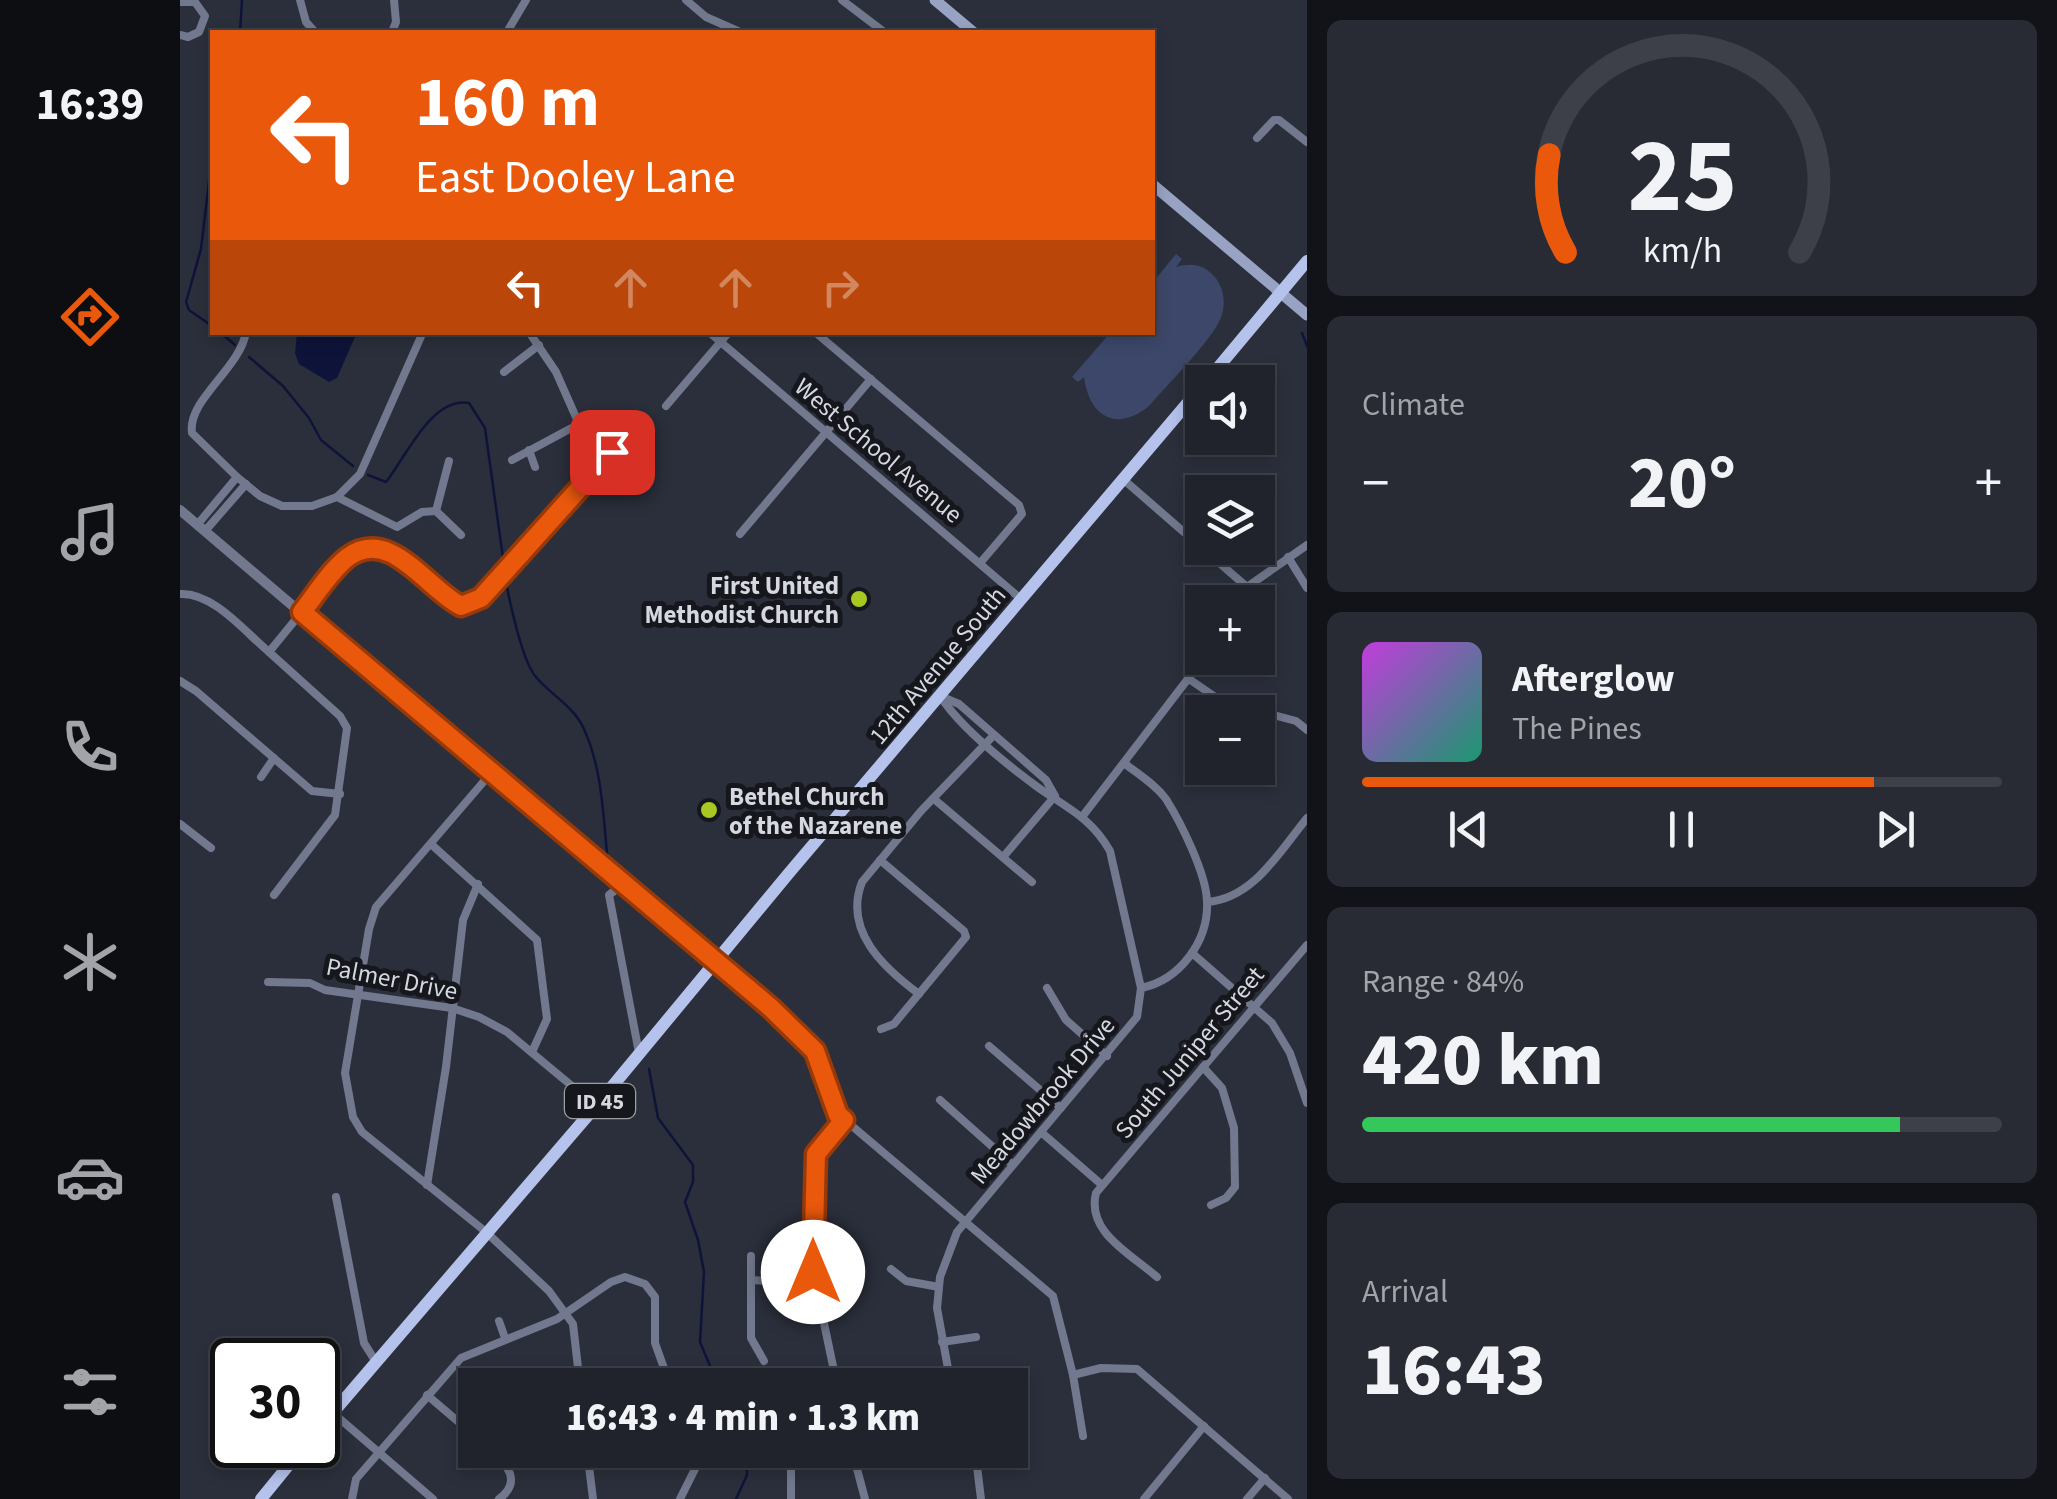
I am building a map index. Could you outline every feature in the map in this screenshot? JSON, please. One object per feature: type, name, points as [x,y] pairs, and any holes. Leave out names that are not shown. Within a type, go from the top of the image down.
[{"type":"main road","points":[[935,0],[971,30]]},
{"type":"main road","points":[[1155,187],[1307,316]]},
{"type":"main road","name":"12th Avenue South","points":[[1220,365],[1307,261]]},
{"type":"main road","name":"12th Avenue South","points":[[340,1405],[1185,407]]},
{"type":"main road","points":[[261,1499],[286,1468]]},
{"type":"street","points":[[300,0],[312,30]]},
{"type":"street","points":[[393,30],[394,0]]},
{"type":"street","points":[[508,30],[526,0]]},
{"type":"street","points":[[686,0],[706,17],[735,30]]},
{"type":"street","points":[[842,0],[881,30]]},
{"type":"street","points":[[180,2],[195,1],[204,10],[203,28],[194,36],[180,35]]},
{"type":"street","points":[[1257,138],[1274,120],[1280,120],[1307,142]]},
{"type":"street","points":[[245,335],[238,357],[199,407],[190,425],[192,434],[260,496],[290,507],[312,506],[336,497],[360,474],[422,335]]},
{"type":"street","points":[[269,652],[346,558],[364,548],[382,548],[397,556],[461,606],[481,598],[612,452],[580,424],[532,335]]},
{"type":"street","name":"West School Avenue","points":[[713,335],[1022,600]]},
{"type":"street","points":[[666,406],[727,335]]},
{"type":"street","points":[[819,335],[1018,505],[1022,514],[981,562]]},
{"type":"street","points":[[504,372],[540,345]]},
{"type":"street","points":[[740,534],[871,380]]},
{"type":"street","points":[[512,460],[580,424]]},
{"type":"street","points":[[529,450],[535,466]]},
{"type":"street","points":[[436,511],[449,461]]},
{"type":"street","points":[[201,528],[236,477]]},
{"type":"street","points":[[1124,480],[1245,585]]},
{"type":"street","points":[[201,528],[246,484]]},
{"type":"street","points":[[336,497],[397,527],[422,512],[436,511],[461,535]]},
{"type":"street","points":[[180,510],[716,960],[815,1051],[838,1115],[1052,1296],[1073,1375],[1083,1436]]},
{"type":"street","points":[[1250,585],[1307,544]]},
{"type":"street","points":[[1288,558],[1307,588]]},
{"type":"street","points":[[180,594],[193,593],[207,600],[340,716],[348,728],[335,814],[274,894]]},
{"type":"street","points":[[1082,817],[1192,675]]},
{"type":"street","points":[[1189,679],[1212,695]]},
{"type":"street","points":[[180,682],[312,791],[340,794]]},
{"type":"street","points":[[940,696],[959,704],[1046,780],[1055,796]]},
{"type":"street","points":[[940,696],[951,714],[1038,788],[1055,796],[1096,829],[1110,851],[1141,988],[1169,978],[1192,953],[1204,926],[1207,902],[1203,876],[1165,798],[1124,763]]},
{"type":"street","points":[[1275,716],[1296,720],[1307,730]]},
{"type":"street","points":[[919,994],[881,962],[866,941],[859,890],[880,860],[994,735]]},
{"type":"street","points":[[261,777],[274,758]]},
{"type":"street","points":[[491,774],[376,908],[368,929],[345,1073],[352,1117],[362,1132],[486,1232],[530,1271],[567,1313],[573,1324],[578,1368]]},
{"type":"street","points":[[1004,856],[1055,796]]},
{"type":"street","points":[[934,799],[1032,882]]},
{"type":"street","points":[[1207,902],[1224,901],[1240,894],[1307,818]]},
{"type":"street","points":[[180,824],[210,848]]},
{"type":"street","points":[[432,844],[537,940],[547,1019],[532,1052]]},
{"type":"street","points":[[880,860],[964,931],[966,937],[894,1024],[881,1030]]},
{"type":"street","points":[[426,1186],[464,920],[478,884]]},
{"type":"street","points":[[623,884],[610,894],[639,1053]]},
{"type":"street","name":"South Juniper Street","points":[[1102,1185],[1306,946]]},
{"type":"street","points":[[1192,953],[1254,1006],[1283,1038],[1307,1103]]},
{"type":"street","name":"Palmer Drive","points":[[268,982],[310,983],[325,990],[452,1008],[488,1021],[596,1106]]},
{"type":"street","points":[[1047,988],[1066,1020],[1107,1056]]},
{"type":"street","name":"Meadowbrook Drive","points":[[947,1368],[938,1308],[939,1286],[947,1256],[964,1222],[1138,1018],[1141,988]]},
{"type":"street","points":[[989,1046],[1062,1108]]},
{"type":"street","points":[[1202,1067],[1222,1088],[1234,1128],[1235,1187],[1226,1198],[1211,1204]]},
{"type":"street","points":[[940,1100],[1013,1164]]},
{"type":"street","points":[[833,1368],[813,1272],[816,1154],[844,1120]]},
{"type":"street","points":[[1041,1132],[1102,1185],[1093,1205],[1098,1226],[1157,1277]]},
{"type":"street","points":[[336,1197],[364,1343],[376,1362]]},
{"type":"street","points":[[751,1256],[751,1338],[764,1361]]},
{"type":"street","points":[[891,1270],[906,1281],[939,1286]]},
{"type":"street","points":[[645,1284],[653,1274]]},
{"type":"street","points":[[352,1499],[356,1478],[461,1358],[567,1313],[611,1282],[625,1277],[645,1284],[655,1297],[654,1343],[664,1368]]},
{"type":"street","points":[[751,1280],[816,1284]]},
{"type":"street","points":[[500,1321],[505,1338]]},
{"type":"street","points":[[942,1342],[976,1337]]},
{"type":"street","points":[[1073,1375],[1101,1368],[1137,1369],[1288,1499]]},
{"type":"street","points":[[426,1395],[458,1422]]},
{"type":"street","points":[[340,1419],[433,1499]]},
{"type":"street","points":[[1144,1499],[1204,1426]]},
{"type":"street","points":[[499,1499],[510,1488],[509,1468]]},
{"type":"street","points":[[589,1468],[592,1499]]},
{"type":"street","points":[[680,1499],[696,1468]]},
{"type":"street","points":[[791,1468],[791,1499]]},
{"type":"street","points":[[856,1468],[864,1499]]},
{"type":"street","points":[[978,1468],[982,1499]]},
{"type":"street","points":[[1247,1499],[1265,1478]]},
{"type":"shaded area","points":[[1176,254],[1182,259],[1176,267],[1191,265],[1209,271],[1217,279],[1224,302],[1215,329],[1149,406],[1126,418],[1106,416],[1092,402],[1084,377],[1078,382],[1072,377],[1108,335],[1155,335],[1155,280]]},
{"type":"shaded area","points":[[297,335],[367,335],[355,337],[337,378],[329,382],[299,364],[295,353]]},
{"type":"waterway","points":[[240,30],[242,0]]},
{"type":"waterway","points":[[210,173],[201,249],[186,302],[189,310],[210,325]]},
{"type":"waterway","points":[[1302,333],[1307,346]]},
{"type":"waterway","points":[[223,335],[235,345]]},
{"type":"waterway","points":[[249,357],[283,386],[321,440],[353,466]]},
{"type":"waterway","points":[[368,475],[386,482],[431,419],[443,409],[469,403],[485,428],[503,558]]},
{"type":"waterway","points":[[506,582],[531,670],[574,713],[590,743],[601,794],[608,863]]},
{"type":"waterway","points":[[649,1069],[658,1118],[693,1165],[693,1182],[685,1202],[704,1272],[700,1342],[711,1368]]},
{"type":"waterway","points":[[736,1499],[747,1468]]},
{"type":"place","name":"First United Methodist Church","points":[[859,599]]},
{"type":"place","name":"Bethel Church of the Nazarene","points":[[709,810]]},
{"type":"route","points":[[612,452],[481,598],[461,606],[397,556],[382,548],[364,548],[346,558],[302,612],[553,827],[706,951],[815,1051],[838,1115],[844,1120],[816,1154],[813,1272]]}]
